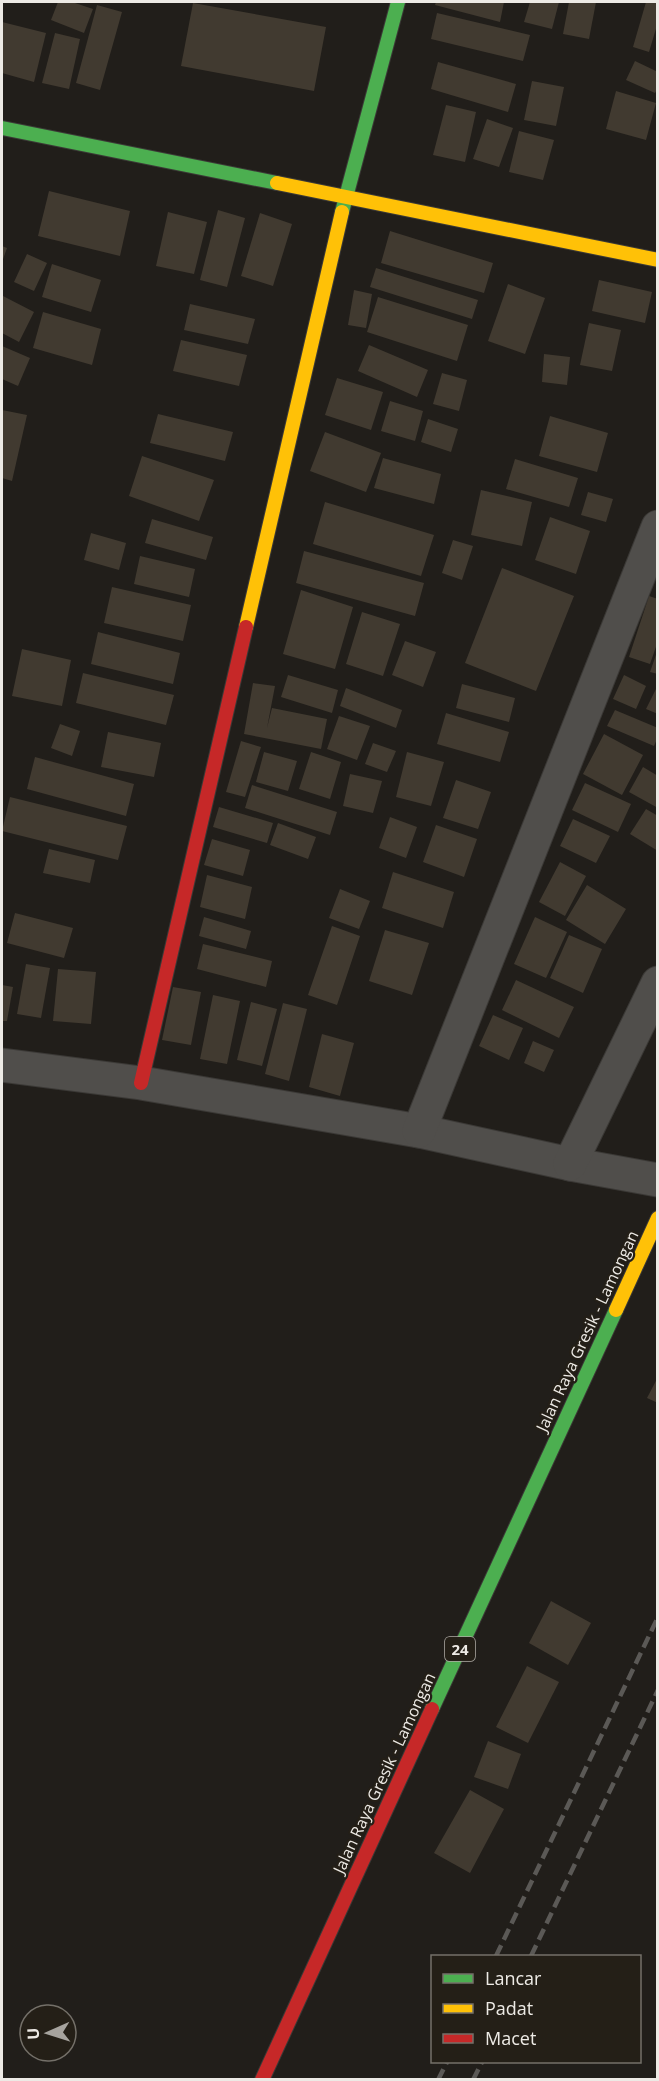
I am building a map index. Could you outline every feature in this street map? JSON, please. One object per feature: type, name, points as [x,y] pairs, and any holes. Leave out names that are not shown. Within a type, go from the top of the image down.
[{"type":"main road","points":[[141,1083],[346,196],[398,2]]},
{"type":"main road","points":[[2,128],[657,260]]},
{"type":"main road","name":"Jalan Raya Gresik - Lamongan","points":[[262,2079],[657,1218]]},
{"type":"street","points":[[419,1131],[657,527]]},
{"type":"street","points":[[570,1164],[657,983]]},
{"type":"street","points":[[2,1065],[141,1083],[419,1131],[570,1164],[657,1180]]},
{"type":"building","points":[[58,2],[72,2],[93,9],[84,33],[51,20]]},
{"type":"building","points":[[436,2],[504,2],[500,22],[435,5]]},
{"type":"building","points":[[530,2],[559,2],[552,29],[524,22]]},
{"type":"building","points":[[569,2],[596,2],[589,39],[563,34]]},
{"type":"building","points":[[646,2],[658,3],[658,22],[649,52],[633,47]]},
{"type":"building","points":[[193,3],[326,27],[314,91],[181,66]]},
{"type":"building","points":[[97,5],[122,12],[100,90],[76,83]]},
{"type":"building","points":[[437,13],[530,35],[523,61],[431,39]]},
{"type":"building","points":[[2,22],[46,33],[34,82],[2,73]]},
{"type":"building","points":[[55,33],[80,39],[69,89],[42,83]]},
{"type":"building","points":[[635,61],[658,72],[658,88],[655,93],[626,80]]},
{"type":"building","points":[[438,62],[516,84],[508,112],[431,89]]},
{"type":"building","points":[[532,81],[564,87],[556,126],[524,120]]},
{"type":"building","points":[[616,91],[656,103],[646,140],[606,129]]},
{"type":"building","points":[[446,105],[476,112],[465,162],[433,155]]},
{"type":"building","points":[[487,119],[513,128],[499,167],[473,159]]},
{"type":"building","points":[[519,131],[554,140],[543,180],[509,172]]},
{"type":"building","points":[[49,191],[130,211],[120,256],[38,236]]},
{"type":"building","points":[[218,210],[245,218],[227,287],[200,280]]},
{"type":"building","points":[[168,212],[207,222],[194,274],[156,266]]},
{"type":"building","points":[[260,213],[292,224],[273,286],[241,276]]},
{"type":"building","points":[[390,231],[493,263],[484,293],[381,263]]},
{"type":"building","points":[[2,246],[7,248],[2,262]]},
{"type":"building","points":[[27,254],[47,263],[34,291],[14,282]]},
{"type":"building","points":[[52,264],[101,280],[91,312],[42,297]]},
{"type":"building","points":[[376,268],[478,300],[472,319],[370,287]]},
{"type":"building","points":[[599,280],[652,292],[645,323],[592,311]]},
{"type":"building","points":[[508,284],[545,298],[525,354],[488,341]]},
{"type":"building","points":[[354,290],[372,294],[366,328],[348,325]]},
{"type":"building","points":[[3,296],[34,312],[19,342],[2,333]]},
{"type":"building","points":[[378,297],[468,325],[457,361],[367,332]]},
{"type":"building","points":[[190,304],[255,319],[248,344],[184,330]]},
{"type":"building","points":[[43,312],[101,329],[92,365],[33,348]]},
{"type":"building","points":[[589,323],[621,330],[612,371],[580,365]]},
{"type":"building","points":[[181,340],[247,355],[239,386],[173,371]]},
{"type":"building","points":[[369,345],[428,370],[417,397],[358,371]]},
{"type":"building","points":[[2,346],[30,358],[18,386],[2,379]]},
{"type":"building","points":[[544,354],[570,357],[567,385],[542,382]]},
{"type":"building","points":[[442,373],[467,380],[459,411],[433,404]]},
{"type":"building","points":[[337,378],[383,392],[371,430],[325,415]]},
{"type":"building","points":[[390,401],[423,411],[415,441],[381,431]]},
{"type":"building","points":[[2,410],[27,415],[12,481],[2,478]]},
{"type":"building","points":[[158,414],[233,432],[225,461],[150,443]]},
{"type":"building","points":[[550,416],[608,433],[597,472],[539,456]]},
{"type":"building","points":[[428,419],[458,429],[451,452],[421,442]]},
{"type":"building","points":[[325,432],[381,453],[366,492],[310,471]]},
{"type":"building","points":[[142,456],[214,480],[199,521],[129,496]]},
{"type":"building","points":[[383,458],[441,474],[434,504],[374,488]]},
{"type":"building","points":[[515,459],[578,478],[569,507],[506,489]]},
{"type":"building","points":[[481,490],[532,502],[522,546],[471,535]]},
{"type":"building","points":[[588,492],[613,499],[606,522],[581,515]]},
{"type":"building","points":[[325,502],[434,535],[421,576],[313,544]]},
{"type":"building","points":[[550,517],[590,531],[576,574],[535,560]]},
{"type":"building","points":[[152,519],[213,537],[206,560],[145,543]]},
{"type":"building","points":[[91,533],[126,543],[119,570],[84,560]]},
{"type":"building","points":[[453,540],[473,546],[462,580],[442,573]]},
{"type":"building","points":[[304,551],[424,583],[415,616],[296,583]]},
{"type":"building","points":[[140,556],[195,569],[189,597],[134,584]]},
{"type":"building","points":[[502,568],[574,596],[536,691],[465,663]]},
{"type":"building","points":[[112,587],[191,605],[183,641],[104,623]]},
{"type":"building","points":[[301,590],[353,607],[335,669],[283,654]]},
{"type":"building","points":[[649,596],[658,599],[658,641],[650,664],[629,657]]},
{"type":"building","points":[[362,612],[400,624],[383,676],[346,664]]},
{"type":"building","points":[[98,632],[180,653],[173,684],[91,664]]},
{"type":"building","points":[[405,641],[436,652],[423,687],[392,675]]},
{"type":"building","points":[[22,649],[71,660],[62,706],[12,696]]},
{"type":"building","points":[[658,649],[658,674],[650,672]]},
{"type":"building","points":[[83,673],[174,695],[166,725],[76,703]]},
{"type":"building","points":[[288,675],[338,690],[332,713],[281,697]]},
{"type":"building","points":[[624,675],[646,686],[636,709],[613,699]]},
{"type":"building","points":[[253,683],[275,686],[267,728],[272,708],[327,719],[321,749],[244,734]]},
{"type":"building","points":[[462,684],[515,698],[509,722],[456,708]]},
{"type":"building","points":[[658,685],[658,714],[646,709]]},
{"type":"building","points":[[346,688],[402,710],[396,728],[340,706]]},
{"type":"building","points":[[615,710],[658,728],[658,737],[654,746],[607,726]]},
{"type":"building","points":[[446,713],[509,732],[500,762],[437,744]]},
{"type":"building","points":[[339,716],[370,726],[357,760],[327,749]]},
{"type":"building","points":[[60,724],[80,731],[72,756],[51,748]]},
{"type":"building","points":[[108,732],[161,743],[154,777],[101,767]]},
{"type":"building","points":[[604,734],[643,755],[622,795],[583,774]]},
{"type":"building","points":[[241,741],[261,747],[245,797],[226,792]]},
{"type":"building","points":[[373,743],[396,751],[387,772],[365,764]]},
{"type":"building","points":[[264,752],[297,761],[288,791],[256,782]]},
{"type":"building","points":[[311,752],[341,762],[330,799],[299,789]]},
{"type":"building","points":[[407,752],[444,762],[431,806],[396,797]]},
{"type":"building","points":[[35,757],[134,784],[126,816],[27,789]]},
{"type":"building","points":[[643,767],[658,776],[658,808],[629,792]]},
{"type":"building","points":[[350,774],[382,781],[373,813],[343,806]]},
{"type":"building","points":[[456,780],[491,792],[478,829],[443,818]]},
{"type":"building","points":[[585,783],[631,804],[618,832],[572,810]]},
{"type":"building","points":[[252,785],[337,812],[330,835],[245,808]]},
{"type":"building","points":[[10,797],[127,826],[118,860],[2,831]]},
{"type":"building","points":[[219,807],[273,823],[267,843],[213,827]]},
{"type":"building","points":[[646,809],[658,816],[658,851],[630,834]]},
{"type":"building","points":[[390,817],[417,827],[406,858],[379,848]]},
{"type":"building","points":[[573,819],[610,836],[596,863],[560,846]]},
{"type":"building","points":[[278,823],[316,837],[308,859],[270,845]]},
{"type":"building","points":[[436,825],[477,839],[464,877],[423,862]]},
{"type":"building","points":[[212,839],[250,850],[243,876],[204,865]]},
{"type":"building","points":[[49,849],[95,860],[90,883],[43,873]]},
{"type":"building","points":[[560,862],[586,876],[565,916],[539,902]]},
{"type":"building","points":[[393,872],[454,892],[443,928],[382,908]]},
{"type":"building","points":[[207,875],[252,887],[245,919],[200,907]]},
{"type":"building","points":[[587,885],[626,909],[605,944],[566,920]]},
{"type":"building","points":[[340,889],[370,901],[359,929],[329,918]]},
{"type":"building","points":[[15,913],[73,928],[64,958],[7,943]]},
{"type":"building","points":[[204,917],[251,931],[246,949],[199,936]]},
{"type":"building","points":[[535,917],[567,932],[546,978],[514,964]]},
{"type":"building","points":[[332,926],[360,936],[337,1005],[308,995]]},
{"type":"building","points":[[385,930],[429,943],[412,995],[369,981]]},
{"type":"building","points":[[569,935],[602,949],[583,993],[550,978]]},
{"type":"building","points":[[203,944],[272,961],[266,987],[197,969]]},
{"type":"building","points":[[26,964],[50,968],[41,1018],[17,1014]]},
{"type":"building","points":[[58,969],[96,972],[91,1024],[53,1021]]},
{"type":"building","points":[[516,980],[574,1007],[559,1038],[502,1010]]},
{"type":"building","points":[[2,985],[13,987],[7,1021],[2,1021]]},
{"type":"building","points":[[173,987],[201,992],[191,1045],[162,1040]]},
{"type":"building","points":[[213,995],[240,1001],[227,1064],[200,1059]]},
{"type":"building","points":[[251,1002],[277,1009],[262,1066],[237,1060]]},
{"type":"building","points":[[283,1003],[307,1009],[289,1081],[265,1074]]},
{"type":"building","points":[[493,1015],[523,1028],[509,1060],[479,1046]]},
{"type":"building","points":[[322,1034],[354,1043],[340,1096],[309,1087]]},
{"type":"building","points":[[533,1041],[554,1050],[544,1072],[524,1063]]},
{"type":"building","points":[[658,1377],[658,1403],[647,1398]]},
{"type":"building","points":[[551,1601],[591,1623],[568,1665],[529,1643]]},
{"type":"building","points":[[527,1666],[559,1682],[528,1743],[496,1727]]},
{"type":"building","points":[[488,1741],[521,1754],[508,1789],[474,1777]]},
{"type":"building","points":[[470,1790],[504,1809],[470,1873],[434,1853]]},
{"type":"railway","points":[[496,1955],[658,1617]]},
{"type":"railway","points":[[531,1955],[658,1690]]},
{"type":"railway","points":[[438,2080],[446,2063]]},
{"type":"railway","points":[[473,2080],[482,2063]]},
{"type":"traffic: fast","points":[[342,212],[398,2]]},
{"type":"traffic: fast","points":[[2,128],[277,183]]},
{"type":"traffic: fast","points":[[432,1709],[616,1310]]},
{"type":"traffic: slow","points":[[277,183],[658,260]]},
{"type":"traffic: slow","points":[[246,627],[342,212]]},
{"type":"traffic: slow","points":[[616,1310],[658,1218]]},
{"type":"traffic: jam","points":[[141,1083],[246,627]]},
{"type":"traffic: jam","points":[[262,2080],[432,1709]]}]
